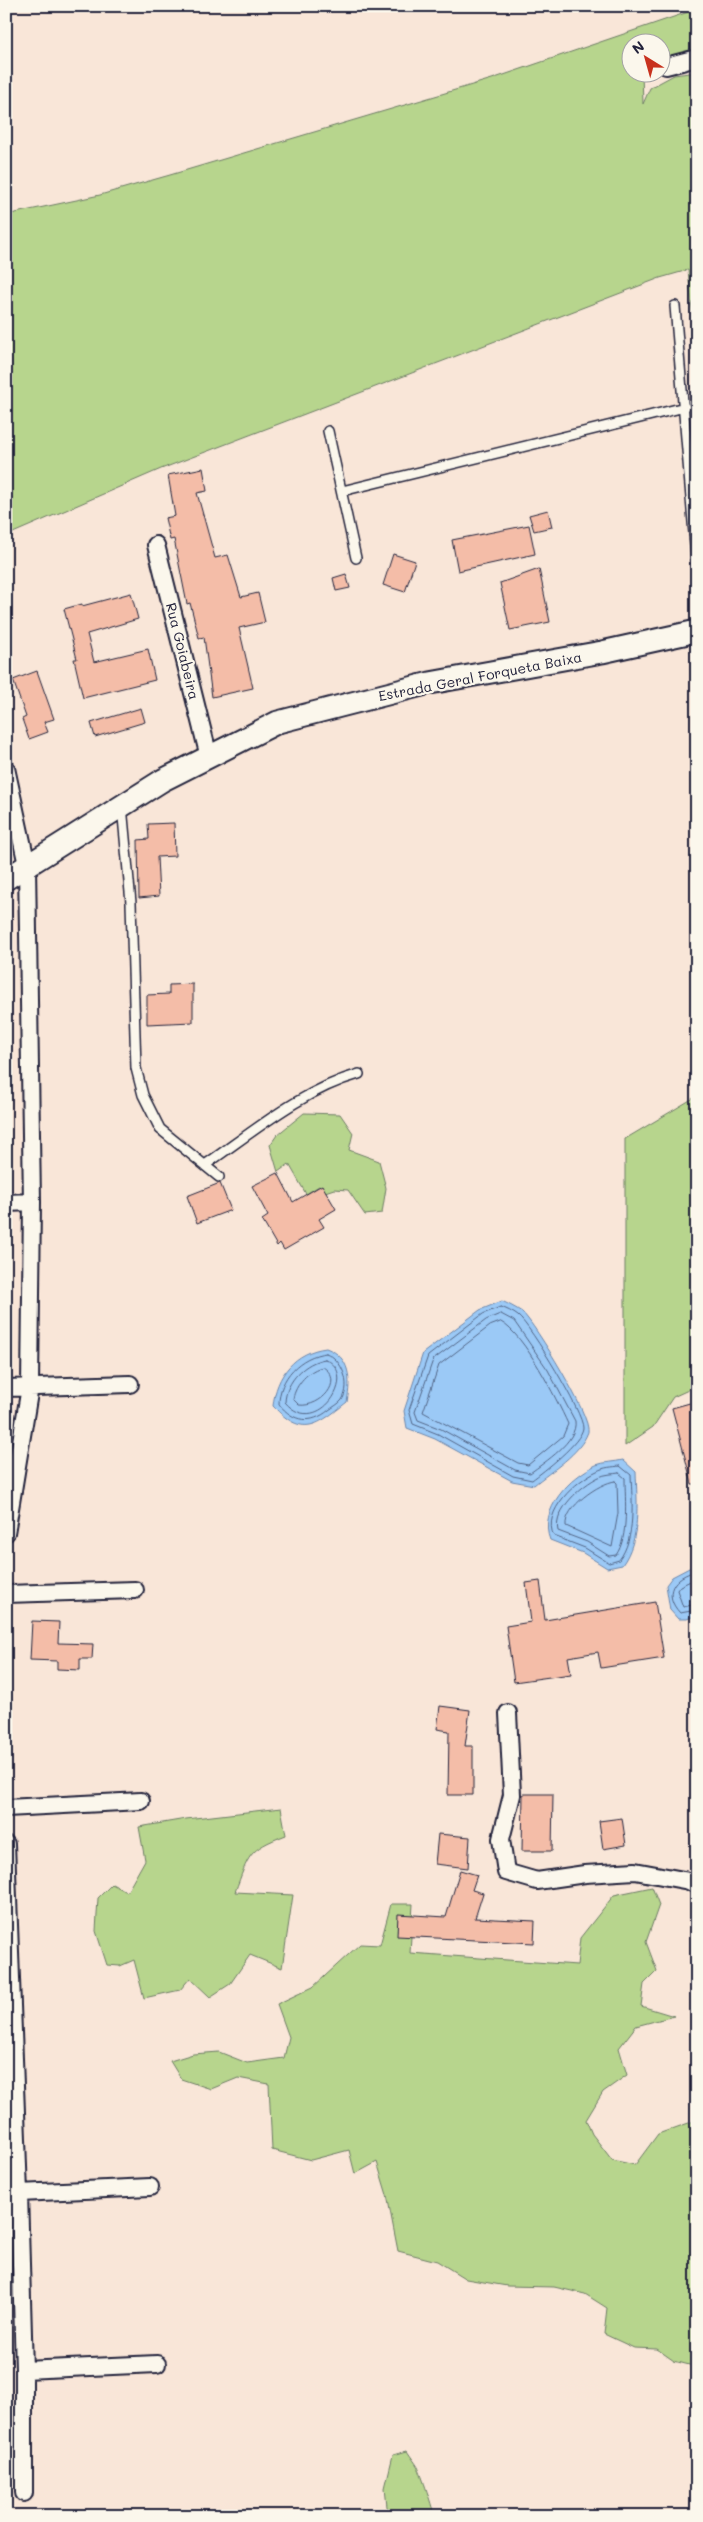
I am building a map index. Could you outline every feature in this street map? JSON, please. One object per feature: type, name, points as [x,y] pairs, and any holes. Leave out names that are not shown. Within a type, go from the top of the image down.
[{"type":"street","points":[[670,65],[697,58]]},
{"type":"street","name":"Rua Goiabeira","points":[[156,545],[209,757]]},
{"type":"street","name":"Estrada Geral Forqueta Baixa","points":[[6,879],[163,780],[278,722],[430,683],[602,652],[697,631]]},
{"type":"street","points":[[6,768],[28,865],[32,1202],[30,1387],[6,1533]]},
{"type":"street","points":[[6,1203],[32,1202]]},
{"type":"street","points":[[6,1388],[130,1384]]},
{"type":"street","points":[[6,1594],[135,1590]]},
{"type":"street","points":[[508,1713],[512,1795],[500,1839],[506,1872],[537,1881],[585,1874],[635,1871],[689,1881],[697,1885]]},
{"type":"street","points":[[6,1808],[141,1802]]},
{"type":"street","points":[[6,1844],[8,1969],[19,2193],[24,2370],[24,2493]]},
{"type":"street","points":[[19,2193],[150,2187]]},
{"type":"street","points":[[24,2370],[157,2364]]},
{"type":"lane","points":[[675,306],[685,407],[697,570]]},
{"type":"lane","points":[[342,491],[685,407]]},
{"type":"lane","points":[[328,431],[356,558]]},
{"type":"lane","points":[[122,806],[131,903],[136,1068],[143,1095],[160,1128],[219,1177]]},
{"type":"lane","points":[[205,1165],[294,1104],[342,1078],[359,1074]]},
{"type":"green space","points":[[697,9],[697,51],[680,53],[670,57],[670,32],[630,32]]},
{"type":"green space","points":[[620,35],[620,82],[642,82],[643,104],[650,88],[661,82],[670,82],[670,77],[674,75],[697,72],[697,356],[688,270],[660,278],[161,469],[6,536],[6,215],[100,195],[492,79]]},
{"type":"green space","points":[[697,1096],[697,1386],[673,1397],[653,1427],[625,1446],[625,1139]]},
{"type":"green space","points":[[304,1113],[340,1114],[353,1133],[349,1150],[379,1161],[386,1188],[382,1213],[365,1215],[348,1190],[334,1189],[325,1192],[319,1186],[306,1194],[289,1164],[278,1172],[270,1145],[277,1135]]},
{"type":"green space","points":[[281,1808],[286,1835],[264,1845],[251,1855],[235,1892],[293,1895],[282,1968],[250,1955],[230,1984],[210,1997],[190,1978],[180,1990],[144,1998],[134,1960],[120,1966],[107,1965],[96,1931],[98,1898],[112,1884],[127,1892],[145,1860],[139,1827],[186,1819]]},
{"type":"green space","points":[[652,1887],[659,1905],[646,1942],[657,1971],[644,1984],[641,2006],[674,2016],[636,2026],[619,2048],[627,2075],[603,2092],[586,2120],[592,2134],[612,2160],[635,2165],[658,2134],[697,2120],[697,2367],[674,2361],[657,2349],[634,2348],[604,2334],[607,2308],[585,2294],[554,2287],[507,2286],[466,2279],[437,2261],[398,2251],[387,2195],[377,2162],[355,2174],[349,2150],[311,2160],[272,2150],[269,2084],[238,2078],[211,2089],[181,2079],[170,2061],[193,2054],[219,2052],[247,2063],[284,2058],[289,2037],[277,2004],[313,1987],[360,1944],[380,1945],[391,1904],[413,1904],[410,1953],[577,1965],[580,1938],[614,1895]]},
{"type":"green space","points":[[407,2451],[420,2471],[434,2516],[388,2516],[385,2488],[393,2455]]},
{"type":"water","points":[[502,1301],[522,1312],[529,1320],[561,1371],[587,1423],[588,1432],[579,1448],[534,1485],[512,1481],[435,1439],[407,1428],[404,1411],[423,1353],[480,1310]]},
{"type":"water","points":[[326,1348],[334,1352],[345,1363],[349,1378],[347,1402],[327,1417],[310,1425],[293,1422],[273,1406],[278,1384],[296,1360],[315,1350]]},
{"type":"water","points":[[623,1460],[636,1472],[637,1508],[635,1532],[628,1555],[622,1565],[607,1568],[583,1553],[550,1540],[547,1529],[548,1517],[552,1506],[567,1486],[586,1470],[602,1463]]},
{"type":"water","points":[[693,1566],[697,1567],[697,1615],[687,1619],[678,1619],[670,1610],[666,1585],[672,1577]]},
{"type":"building","points":[[203,468],[207,491],[197,493],[215,558],[228,555],[241,597],[258,593],[265,622],[239,628],[253,688],[212,697],[204,637],[199,638],[190,603],[187,604],[174,539],[170,540],[165,518],[175,516],[168,475]]},
{"type":"building","points":[[548,510],[552,527],[534,531],[529,515]]},
{"type":"building","points":[[529,525],[535,554],[458,571],[452,540]]},
{"type":"building","points":[[393,554],[415,561],[405,592],[383,585]]},
{"type":"building","points":[[539,569],[550,622],[510,630],[500,583]]},
{"type":"building","points":[[346,574],[350,588],[336,591],[333,578]]},
{"type":"building","points":[[131,593],[138,619],[87,634],[94,662],[148,649],[155,680],[83,698],[74,659],[77,659],[64,609]]},
{"type":"building","points":[[37,671],[54,719],[44,722],[48,732],[29,739],[22,719],[26,717],[13,680]]},
{"type":"building","points":[[141,708],[145,722],[95,737],[91,723]]},
{"type":"building","points":[[174,823],[175,856],[157,857],[159,896],[139,898],[138,840],[149,839],[148,824]]},
{"type":"building","points":[[193,984],[193,1022],[147,1024],[147,995],[169,994],[169,985]]},
{"type":"building","points":[[278,1173],[293,1202],[322,1185],[336,1209],[319,1219],[324,1227],[284,1250],[280,1243],[277,1246],[262,1220],[268,1216],[252,1186]]},
{"type":"building","points":[[220,1183],[231,1210],[197,1223],[187,1196]]},
{"type":"building","points":[[697,1401],[697,1484],[692,1484],[672,1408]]},
{"type":"building","points":[[540,1581],[545,1620],[655,1602],[664,1658],[601,1668],[598,1652],[568,1657],[571,1674],[514,1682],[506,1626],[531,1622],[526,1583]]},
{"type":"building","points":[[32,1621],[59,1622],[58,1643],[93,1644],[92,1659],[80,1659],[80,1670],[57,1669],[57,1661],[30,1660]]},
{"type":"building","points":[[440,1706],[470,1710],[465,1746],[473,1746],[473,1795],[448,1795],[449,1731],[437,1729]]},
{"type":"building","points":[[523,1794],[553,1794],[552,1851],[522,1851]]},
{"type":"building","points":[[622,1818],[626,1845],[603,1849],[599,1821]]},
{"type":"building","points":[[438,1834],[470,1837],[468,1868],[435,1864]]},
{"type":"building","points":[[460,1870],[477,1875],[472,1890],[483,1893],[475,1918],[535,1921],[534,1943],[397,1936],[398,1914],[446,1917]]}]
